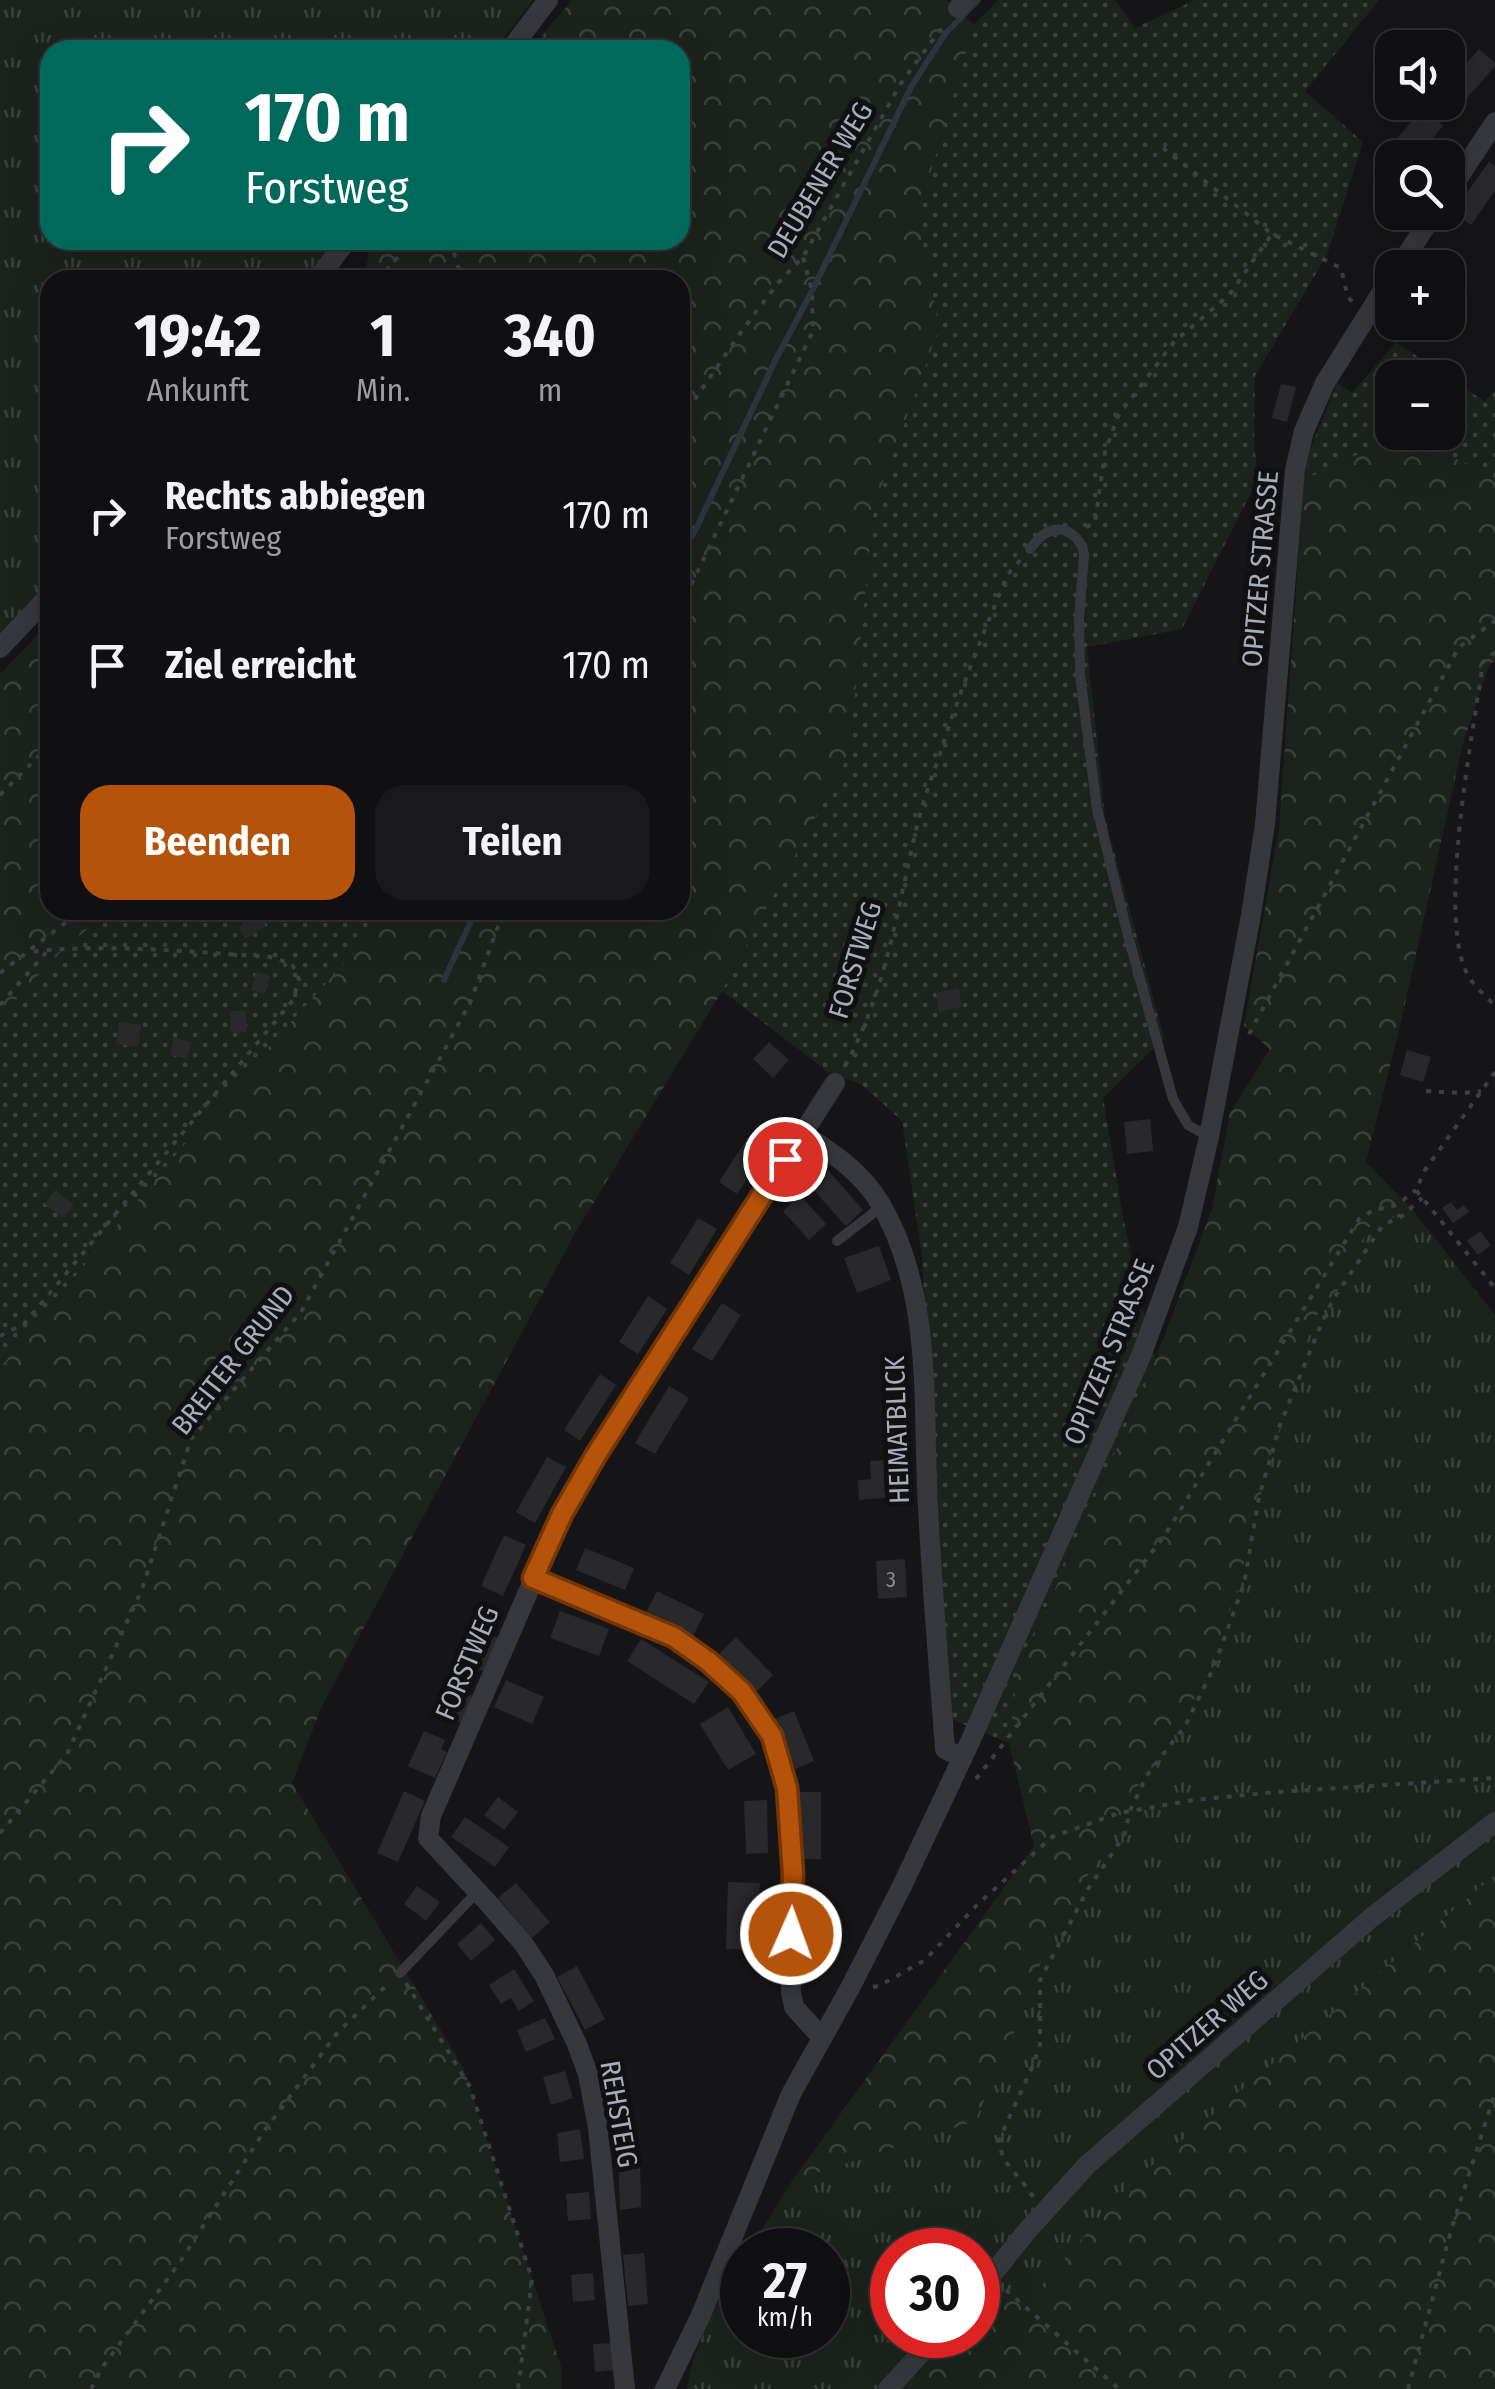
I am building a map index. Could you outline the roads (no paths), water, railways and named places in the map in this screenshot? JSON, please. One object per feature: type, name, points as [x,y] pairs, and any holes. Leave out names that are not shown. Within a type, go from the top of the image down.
[{"type":"street","points":[[518,40],[548,0]]},
{"type":"street","points":[[1465,167],[1495,122]]},
{"type":"street","name":"OPITZER STRASSE","points":[[665,2389],[700,2316],[791,2094],[902,1886],[962,1758],[1142,1356],[1188,1227],[1209,1137],[1265,824],[1296,470],[1304,431],[1325,383],[1375,303]]},
{"type":"street","points":[[0,648],[40,605]]},
{"type":"street","name":"FORSTWEG","points":[[428,1838],[430,1816],[562,1514],[836,1083]]},
{"type":"street","name":"HEIMATBLICK","points":[[802,1133],[851,1165],[882,1206],[908,1264],[922,1339],[928,1506],[945,1750],[962,1758]]},
{"type":"street","points":[[533,1578],[674,1637],[742,1692],[772,1736],[787,1788],[793,1874],[791,1992],[794,2007],[822,2038]]},
{"type":"street","name":"OPITZER WEG","points":[[1000,2266],[1087,2166],[1356,1931],[1495,1822]]},
{"type":"street","name":"REHSTEIG","points":[[428,1838],[478,1891],[544,1975],[588,2074],[598,2128],[624,2389]]},
{"type":"street","points":[[888,2389],[917,2358]]},
{"type":"lane","points":[[1030,549],[1041,536],[1060,529],[1079,538],[1084,554],[1080,676],[1098,808],[1173,1099],[1188,1125],[1209,1137]]},
{"type":"lane","points":[[837,1241],[882,1206]]},
{"type":"lane","points":[[400,1973],[478,1891]]},
{"type":"waterway","points":[[690,538],[911,87],[945,34],[978,0]]},
{"type":"waterway","points":[[444,980],[471,920]]}]
